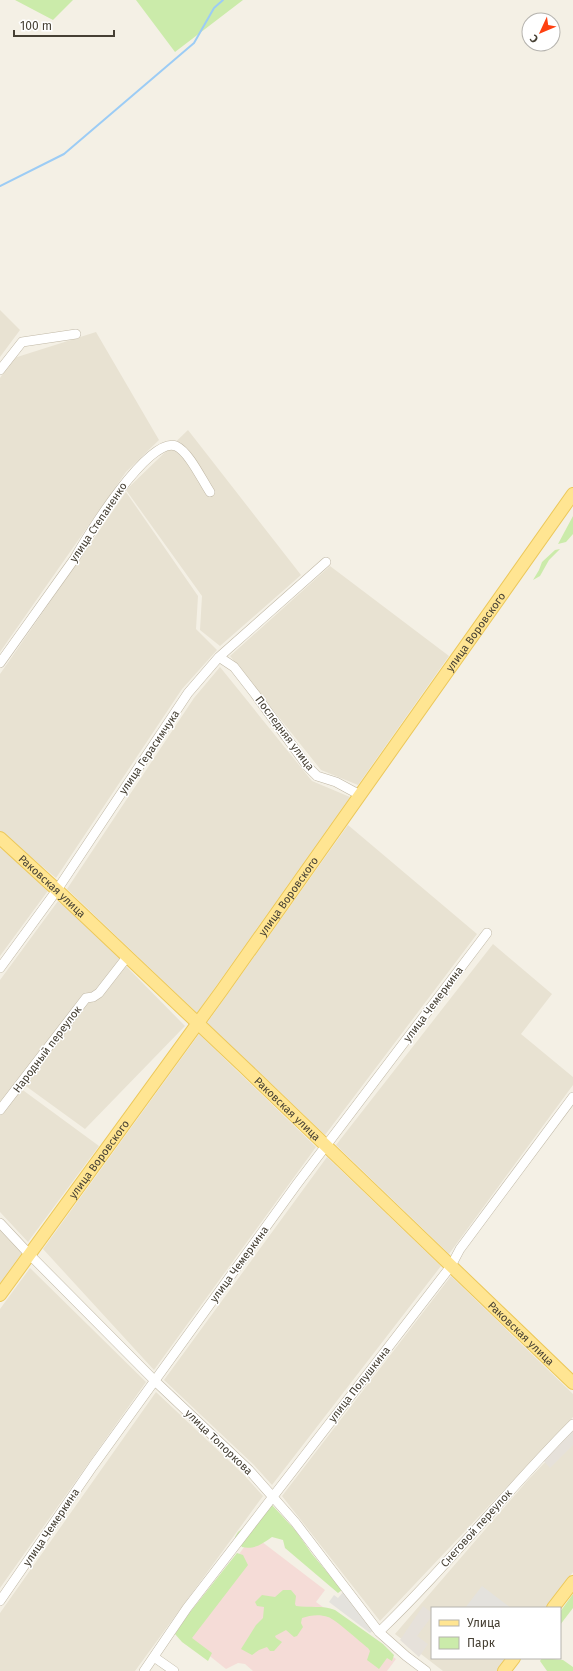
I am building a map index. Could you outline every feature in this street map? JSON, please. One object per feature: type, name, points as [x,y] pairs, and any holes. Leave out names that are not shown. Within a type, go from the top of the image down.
[{"type":"main road","name":"улица Воровского","points":[[0,1295],[198,1023],[573,494]]},
{"type":"main road","name":"Раковская улица","points":[[0,838],[198,1023],[573,1383]]},
{"type":"main road","points":[[554,1607],[573,1582]]},
{"type":"main road","points":[[504,1671],[513,1659]]},
{"type":"street","points":[[0,370],[22,342],[76,334]]},
{"type":"street","name":"улица Степаненко","points":[[0,663],[75,558],[130,476],[149,458],[166,447],[173,445],[176,446],[188,458],[210,492]]},
{"type":"street","name":"улица Герасимчука","points":[[0,968],[57,890],[188,693],[219,657],[326,562]]},
{"type":"street","name":"Последняя улица","points":[[219,657],[234,667],[264,705],[308,767],[318,776],[336,782],[360,795]]},
{"type":"street","name":"улица Чемеркина","points":[[0,1601],[93,1466],[297,1184],[486,933]]},
{"type":"street","name":"Народный переулок","points":[[0,1110],[86,998],[93,997],[99,993],[127,957]]},
{"type":"street","name":"улица Полушкина","points":[[144,1671],[187,1608],[451,1266],[460,1249],[573,1097]]},
{"type":"street","name":"улица Топоркова","points":[[0,1223],[155,1381],[249,1470],[272,1496],[379,1632],[406,1656],[426,1671]]},
{"type":"street","name":"Снеговой переулок","points":[[379,1632],[411,1601],[541,1456],[573,1424]]},
{"type":"street","points":[[154,1657],[174,1671]]},
{"type":"shaded area","points":[[0,310],[20,330],[0,357]]},
{"type":"shaded area","points":[[96,332],[159,440],[126,472],[0,652],[0,378],[14,358]]},
{"type":"shaded area","points":[[188,430],[301,575],[220,646],[200,630],[202,596],[126,490]]},
{"type":"shaded area","points":[[126,492],[198,596],[196,629],[217,650],[182,689],[56,878],[0,831],[0,674]]},
{"type":"shaded area","points":[[330,566],[449,656],[358,785],[321,770],[230,656]]},
{"type":"shaded area","points":[[220,667],[312,781],[350,797],[197,1013],[67,889],[194,698]]},
{"type":"shaded area","points":[[348,825],[477,934],[325,1135],[207,1023]]},
{"type":"shaded area","points":[[0,848],[50,888],[0,956]]},
{"type":"shaded area","points":[[58,901],[124,959],[97,990],[86,996],[0,1105],[0,980]]},
{"type":"shaded area","points":[[493,944],[552,994],[521,1034],[573,1077],[573,1085],[449,1254],[336,1145]]},
{"type":"shaded area","points":[[125,965],[185,1026],[85,1129],[23,1084],[87,1001]]},
{"type":"shaded area","points":[[199,1034],[316,1147],[154,1370],[43,1249]]},
{"type":"shaded area","points":[[20,1088],[99,1146],[28,1242],[0,1212],[0,1114]]},
{"type":"shaded area","points":[[327,1157],[441,1266],[272,1485],[254,1465],[164,1380]]},
{"type":"shaded area","points":[[0,1226],[24,1250],[0,1283]]},
{"type":"shaded area","points":[[30,1268],[146,1382],[0,1588],[0,1309]]},
{"type":"shaded area","points":[[451,1276],[573,1394],[573,1417],[380,1621],[282,1496]]},
{"type":"shaded area","points":[[156,1392],[244,1475],[263,1496],[135,1671],[0,1671],[0,1613]]},
{"type":"shaded area","points":[[573,1430],[573,1445],[550,1468],[543,1460]]},
{"type":"shaded area","points":[[573,1433],[573,1572],[546,1607],[431,1607],[431,1659],[506,1659],[497,1671],[443,1671],[395,1634],[527,1481]]},
{"type":"shaded area","points":[[253,1535],[325,1590],[316,1602],[396,1659],[387,1671],[253,1671],[245,1664],[238,1663],[226,1669],[181,1633]]},
{"type":"shaded area","points":[[482,1586],[510,1607],[466,1607]]},
{"type":"shaded area","points":[[344,1591],[375,1629],[370,1633],[329,1602],[334,1595],[338,1598]]},
{"type":"shaded area","points":[[423,1606],[431,1612],[431,1617],[417,1636],[428,1644],[419,1657],[400,1640]]},
{"type":"green space","points":[[15,0],[73,0],[53,20]]},
{"type":"green space","points":[[136,0],[243,0],[175,52]]},
{"type":"green space","points":[[573,516],[573,534],[566,542],[558,544]]},
{"type":"green space","points":[[560,549],[549,560],[540,576],[533,580],[542,562],[555,550]]},
{"type":"green space","points":[[272,1505],[296,1531],[312,1554],[342,1590],[338,1593],[285,1548],[283,1540],[272,1537],[254,1547],[242,1547],[235,1537],[238,1532]]},
{"type":"green space","points":[[237,1553],[243,1555],[248,1565],[192,1638],[212,1653],[208,1661],[182,1642],[175,1634],[187,1616]]},
{"type":"green space","points":[[283,1590],[291,1590],[296,1596],[296,1606],[330,1608],[335,1610],[383,1644],[394,1655],[392,1661],[387,1658],[379,1669],[367,1660],[370,1651],[368,1648],[336,1622],[322,1615],[302,1618],[301,1623],[303,1627],[297,1636],[294,1637],[286,1630],[275,1636],[282,1642],[274,1651],[270,1651],[267,1647],[252,1655],[241,1649],[256,1625],[263,1618],[264,1607],[257,1606],[255,1602],[262,1595],[275,1597]]},
{"type":"green space","points":[[573,1594],[573,1608],[561,1624],[561,1611]]},
{"type":"green space","points":[[541,1659],[563,1660],[573,1667],[573,1671],[547,1671],[540,1661]]},
{"type":"waterway","points":[[0,186],[64,154],[194,43],[214,8],[223,0]]}]
